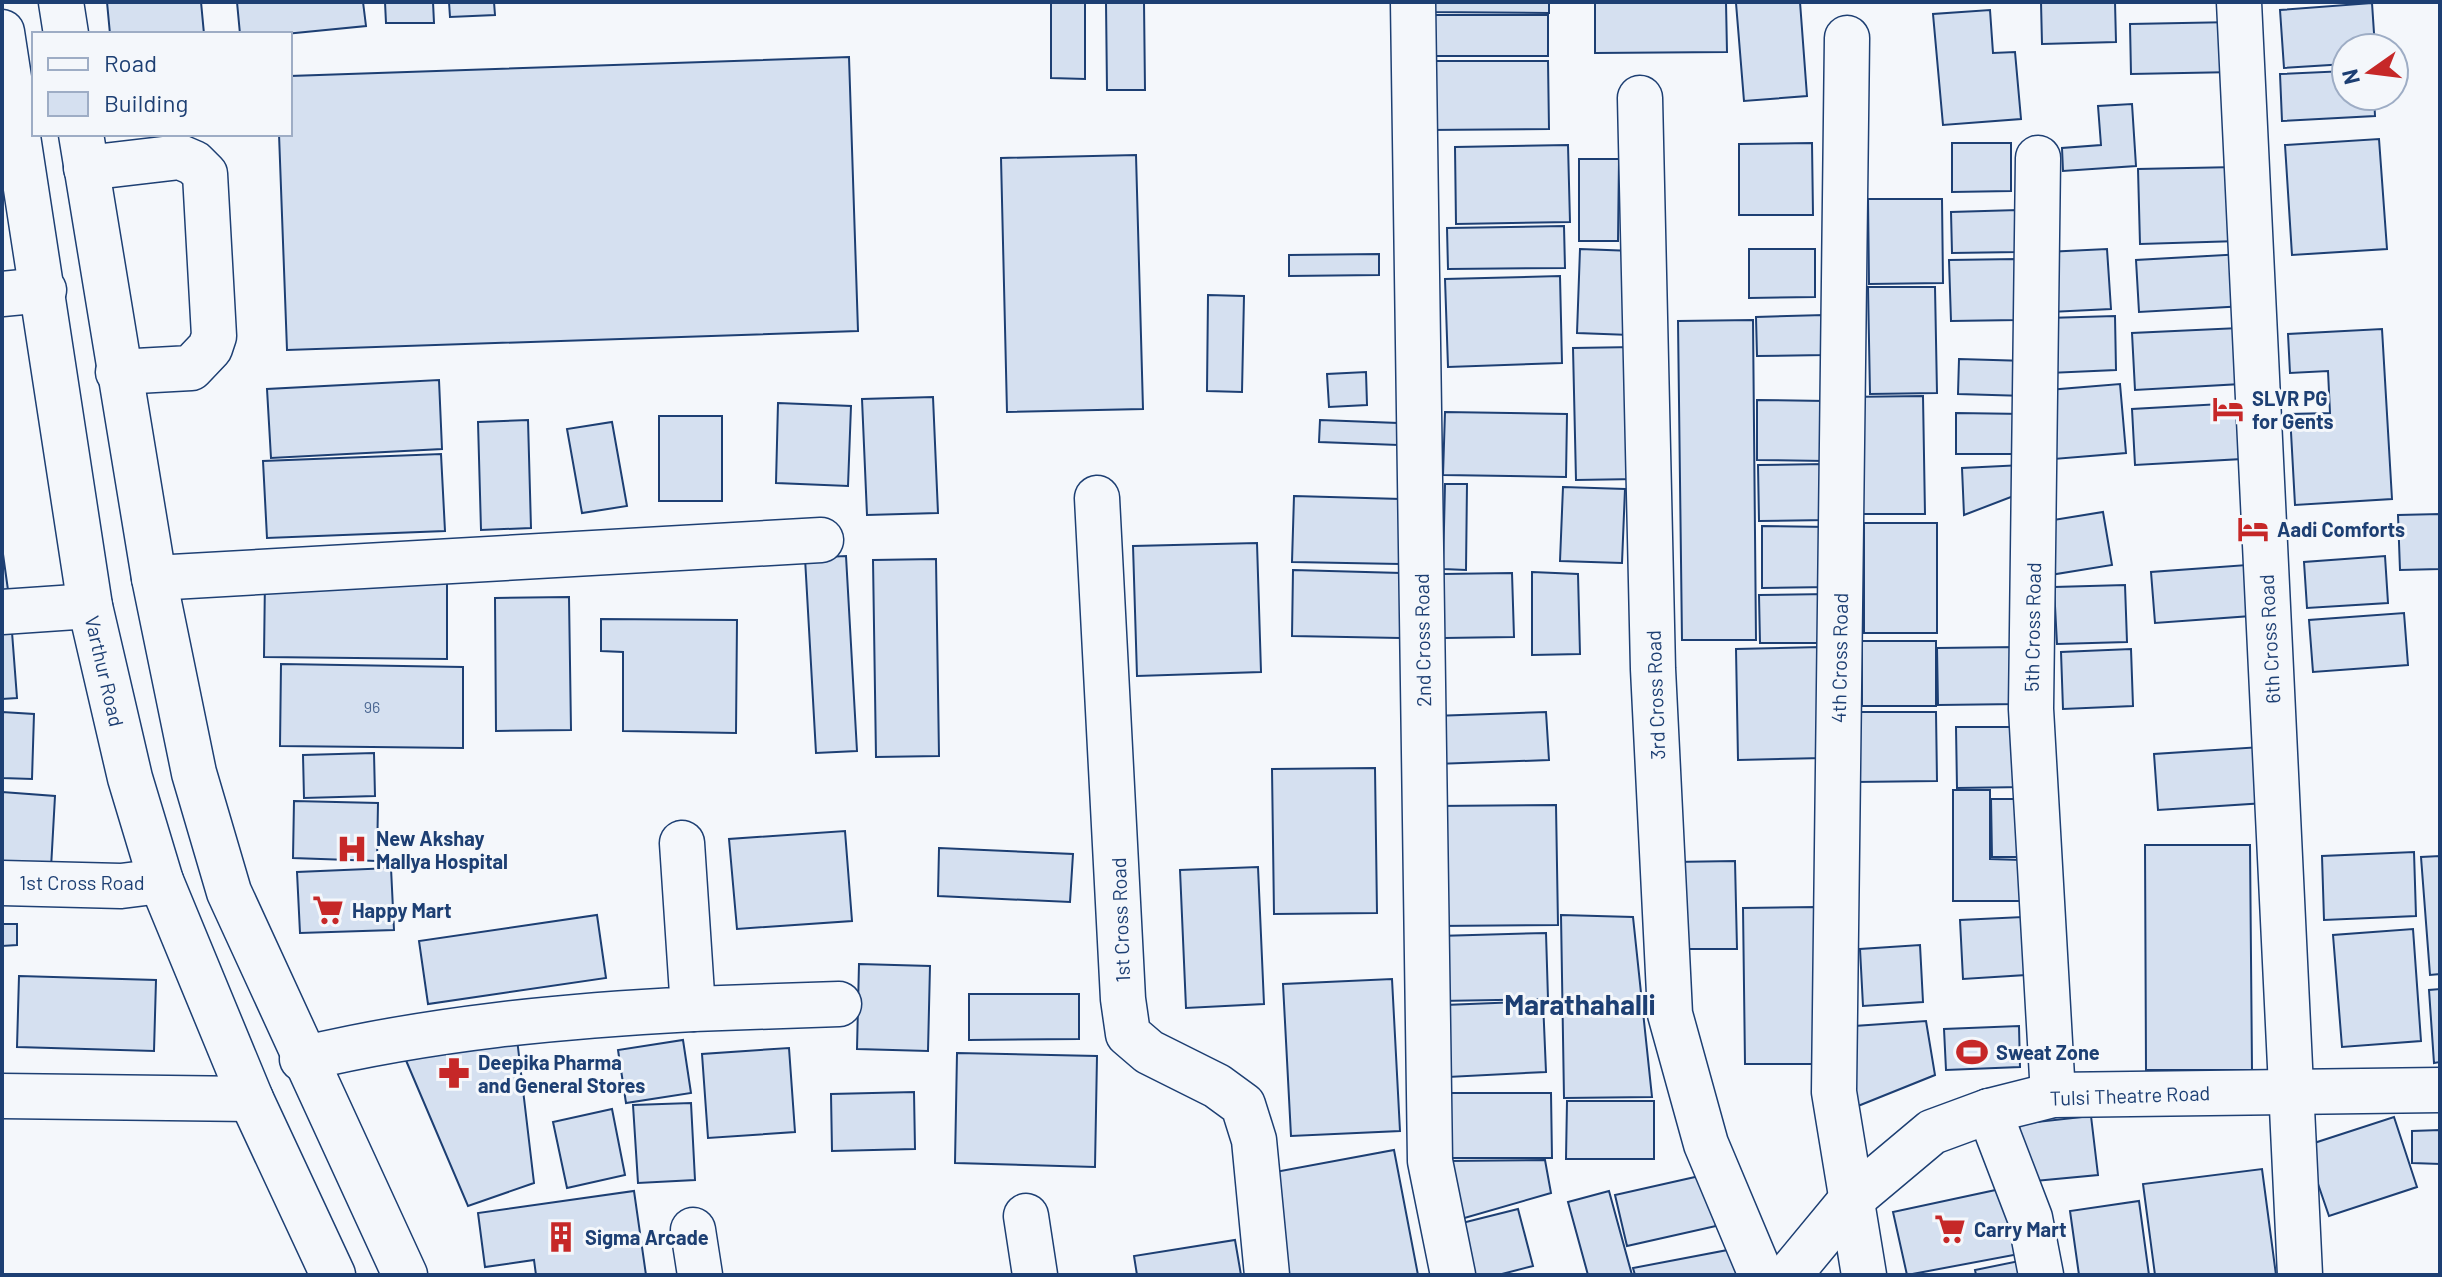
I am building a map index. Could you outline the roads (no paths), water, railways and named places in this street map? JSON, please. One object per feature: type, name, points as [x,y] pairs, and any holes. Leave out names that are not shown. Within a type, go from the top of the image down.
[{"type":"street","points":[[61,2],[66,32]]},
{"type":"street","name":"2nd Cross Road","points":[[1413,2],[1430,1161],[1453,1275]]},
{"type":"street","name":"6th Cross Road","points":[[2239,2],[2300,1275]]},
{"type":"street","name":"Varthur Road","points":[[2,32],[23,292],[130,778],[161,881],[251,1099],[333,1275]]},
{"type":"street","name":"4th Cross Road","points":[[1847,38],[1834,1092],[1864,1275]]},
{"type":"street","name":"3rd Cross Road","points":[[1640,98],[1653,669],[1670,1014],[1706,1144],[1761,1275]]},
{"type":"street","points":[[118,372],[191,368],[210,348],[214,336],[205,174],[194,163],[180,157],[83,151],[118,372],[154,578],[194,773],[229,892],[302,1059],[405,1275]]},
{"type":"street","name":"5th Cross Road","points":[[2038,158],[2031,709],[2053,1095]]},
{"type":"street","name":"1st Cross Road","points":[[1097,498],[1123,999],[1128,1034],[1149,1052],[1217,1086],[1243,1105],[1254,1140],[1267,1275]]},
{"type":"street","points":[[154,578],[821,540]]},
{"type":"street","points":[[2,612],[90,606]]},
{"type":"street","points":[[682,843],[693,1009]]},
{"type":"street","name":"1st Cross Road","points":[[2,883],[121,886],[161,881]]},
{"type":"street","points":[[302,1059],[374,1043],[544,1017],[839,1004]]},
{"type":"street","name":"Tulsi Theatre Road","points":[[1789,1275],[1851,1200],[1932,1132],[1989,1111],[2053,1095],[2440,1090]]},
{"type":"street","points":[[2,1096],[251,1099]]},
{"type":"street","points":[[1989,1111],[2030,1218],[2041,1275]]},
{"type":"street","points":[[1026,1216],[1035,1275]]},
{"type":"street","points":[[693,1230],[700,1275]]},
{"type":"place","name":"SLVR PG for Gents","points":[[2228,409]]},
{"type":"place","name":"Aadi Comforts","points":[[2253,529]]},
{"type":"place","name":"New Akshay Mallya Hospital","points":[[352,849]]},
{"type":"place","name":"Happy Mart","points":[[328,910]]},
{"type":"place","name":"Sweat Zone","points":[[1972,1052]]},
{"type":"place","name":"Deepika Pharma and General Stores","points":[[454,1073]]},
{"type":"place","name":"Carry Mart","points":[[1950,1229]]},
{"type":"place","name":"Sigma Arcade","points":[[561,1237]]},
{"type":"district","name":"Marathahalli","points":[[1580,1004]]}]
